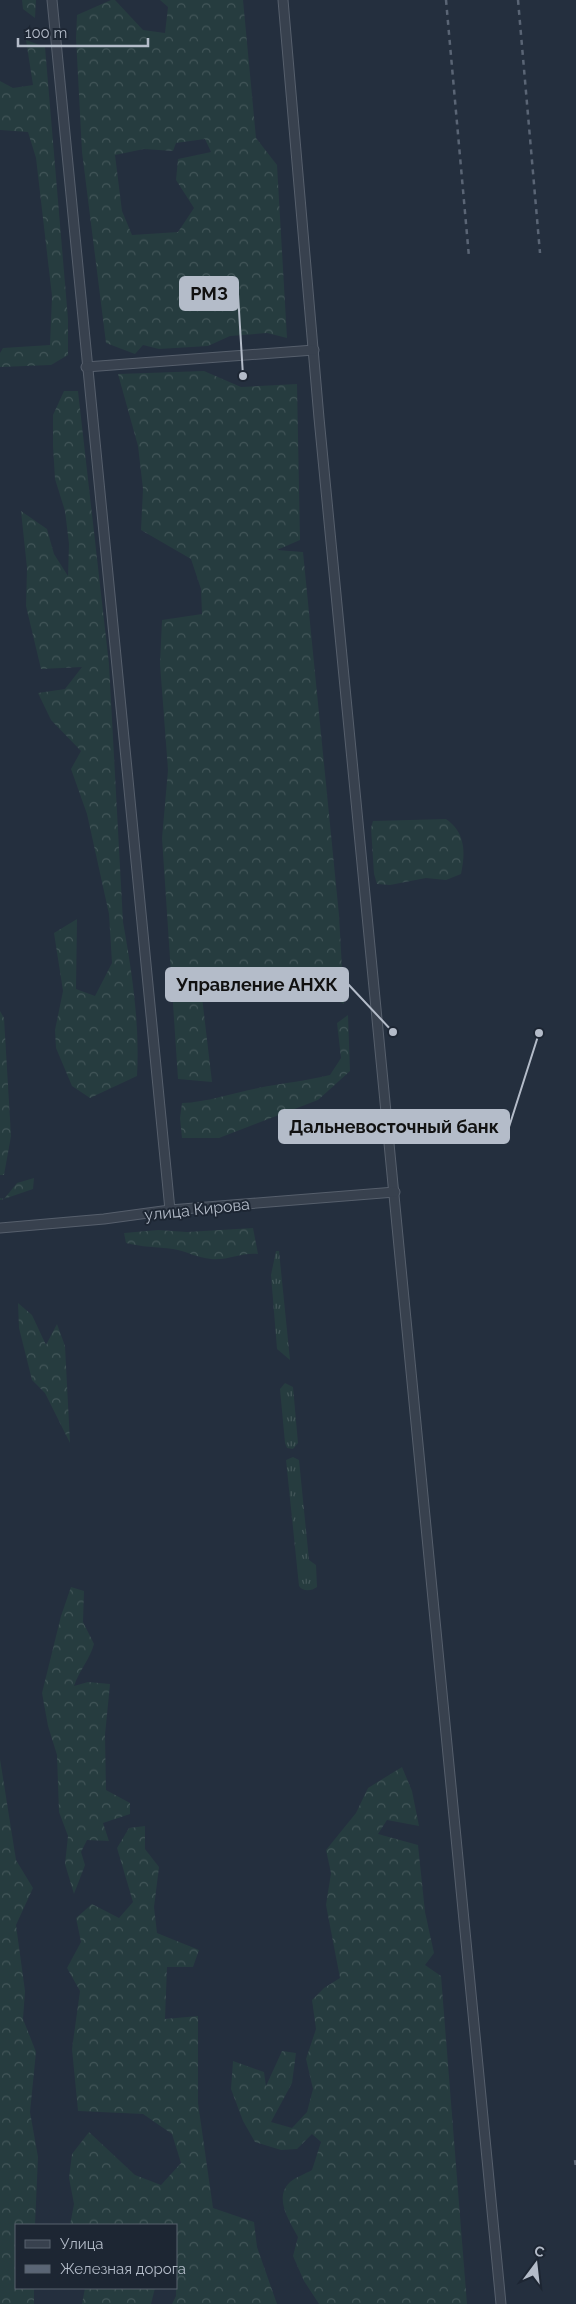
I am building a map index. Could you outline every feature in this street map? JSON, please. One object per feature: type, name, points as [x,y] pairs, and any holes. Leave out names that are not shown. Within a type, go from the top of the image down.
[{"type":"street","points":[[52,0],[86,367],[170,1210]]},
{"type":"street","points":[[283,0],[314,350],[501,2304]]},
{"type":"street","points":[[86,367],[314,350]]},
{"type":"street","name":"улица Кирова","points":[[0,1228],[104,1219],[170,1210],[395,1192]]},
{"type":"green space","points":[[22,0],[36,0],[35,18],[23,9]]},
{"type":"green space","points":[[115,0],[143,30],[165,33],[168,7],[160,0],[243,0],[256,138],[277,165],[287,338],[267,333],[230,336],[208,346],[159,349],[143,345],[135,354],[106,343],[82,152],[76,38],[77,15]],"holes":[[[205,139],[211,152],[178,159],[176,180],[194,208],[178,232],[132,235],[122,211],[115,155],[144,149],[173,151],[176,143]]]},
{"type":"green space","points":[[26,40],[45,47],[68,319],[68,355],[51,365],[0,367],[0,353],[3,348],[50,345],[52,296],[36,158],[28,132],[0,130],[0,81],[13,88],[33,85]]},
{"type":"green space","points":[[204,371],[241,387],[297,384],[300,540],[277,550],[303,552],[339,915],[344,1004],[298,984],[260,974],[251,974],[238,978],[202,997],[212,1082],[178,1079],[162,838],[168,770],[160,664],[162,620],[202,614],[201,589],[191,559],[141,530],[143,489],[138,446],[118,374]]},
{"type":"green space","points":[[64,391],[78,391],[109,664],[123,922],[132,979],[138,1057],[137,1076],[90,1098],[72,1086],[56,1048],[55,1030],[63,991],[54,933],[77,919],[76,989],[95,996],[112,963],[109,914],[87,814],[71,769],[81,751],[51,720],[38,693],[65,689],[82,667],[41,669],[26,606],[27,568],[21,511],[47,529],[54,554],[68,576],[69,544],[65,511],[55,479],[53,446],[53,415]]},
{"type":"green space","points":[[446,819],[457,830],[462,843],[461,874],[446,880],[426,878],[390,885],[377,884],[374,874],[371,828],[373,821]]},
{"type":"green space","points":[[0,1011],[4,1018],[11,1136],[4,1175],[0,1175]]},
{"type":"green space","points":[[348,1015],[350,1071],[318,1100],[219,1138],[182,1138],[180,1118],[182,1103],[201,1101],[330,1075],[341,1058],[337,1023]]},
{"type":"green space","points":[[34,1178],[33,1189],[4,1199],[17,1183]]},
{"type":"green space","points":[[253,1228],[258,1254],[217,1259],[201,1257],[173,1249],[126,1243],[124,1233],[158,1230],[187,1232]]},
{"type":"green space","points":[[276,1251],[279,1251],[290,1360],[277,1349],[271,1275]]},
{"type":"green space","points":[[18,1303],[32,1315],[46,1345],[57,1324],[65,1346],[70,1443],[45,1393],[32,1380],[19,1328]]},
{"type":"green space","points":[[285,1383],[293,1387],[298,1443],[293,1449],[287,1448],[285,1443],[280,1389]]},
{"type":"green space","points":[[293,1457],[299,1460],[309,1560],[316,1565],[317,1587],[310,1590],[305,1590],[299,1586],[286,1460]]},
{"type":"green space","points":[[71,1587],[84,1591],[83,1622],[94,1644],[74,1686],[88,1682],[110,1684],[105,1735],[106,1790],[130,1803],[130,1814],[103,1823],[109,1841],[87,1840],[81,1852],[85,1865],[74,1894],[65,1864],[68,1836],[59,1812],[57,1755],[48,1726],[42,1693],[61,1616]]},
{"type":"green space","points":[[0,1759],[16,1860],[33,1888],[16,1925],[25,1991],[23,2019],[36,2052],[30,2112],[38,2157],[35,2224],[15,2224],[15,2289],[34,2289],[34,2304],[0,2304]]},
{"type":"green space","points":[[402,1767],[412,1791],[419,1826],[387,1820],[378,1834],[418,1845],[425,1912],[434,1953],[425,1965],[441,1976],[467,2304],[319,2304],[304,2281],[293,2256],[298,2237],[287,2217],[283,2195],[285,2188],[290,2182],[312,2170],[321,2142],[312,2134],[297,2149],[281,2150],[255,2142],[243,2121],[231,2089],[233,2061],[264,2072],[266,2086],[282,2051],[296,2053],[292,2083],[271,2122],[292,2128],[307,2112],[313,2089],[306,2059],[316,2029],[312,2000],[324,1988],[340,1978],[326,1905],[331,1873],[326,1850],[356,1813],[368,1788]]},
{"type":"green space","points":[[145,1826],[145,1849],[159,1867],[154,1907],[157,1933],[199,1950],[193,1967],[167,1967],[165,2019],[198,2016],[198,2103],[213,2208],[254,2222],[257,2247],[277,2304],[172,2304],[176,2296],[176,2289],[178,2289],[178,2224],[70,2224],[74,2204],[69,2178],[72,2154],[89,2132],[135,2175],[161,2185],[181,2163],[172,2134],[143,2114],[78,2111],[72,2049],[80,1991],[67,1968],[81,1942],[76,1918],[92,1904],[119,1918],[133,1902],[117,1848],[129,1828]]},
{"type":"green space","points":[[85,2289],[155,2289],[151,2304],[82,2304]]},
{"type":"railway","points":[[446,0],[469,257]]},
{"type":"railway","points":[[518,0],[540,253]]},
{"type":"railway","points":[[575,2160],[576,2168]]},
{"type":"place","name":"РМЗ","points":[[243,376]]},
{"type":"place","name":"Управление АНХК","points":[[393,1032]]},
{"type":"place","name":"Дальневосточный банк","points":[[539,1033]]}]
